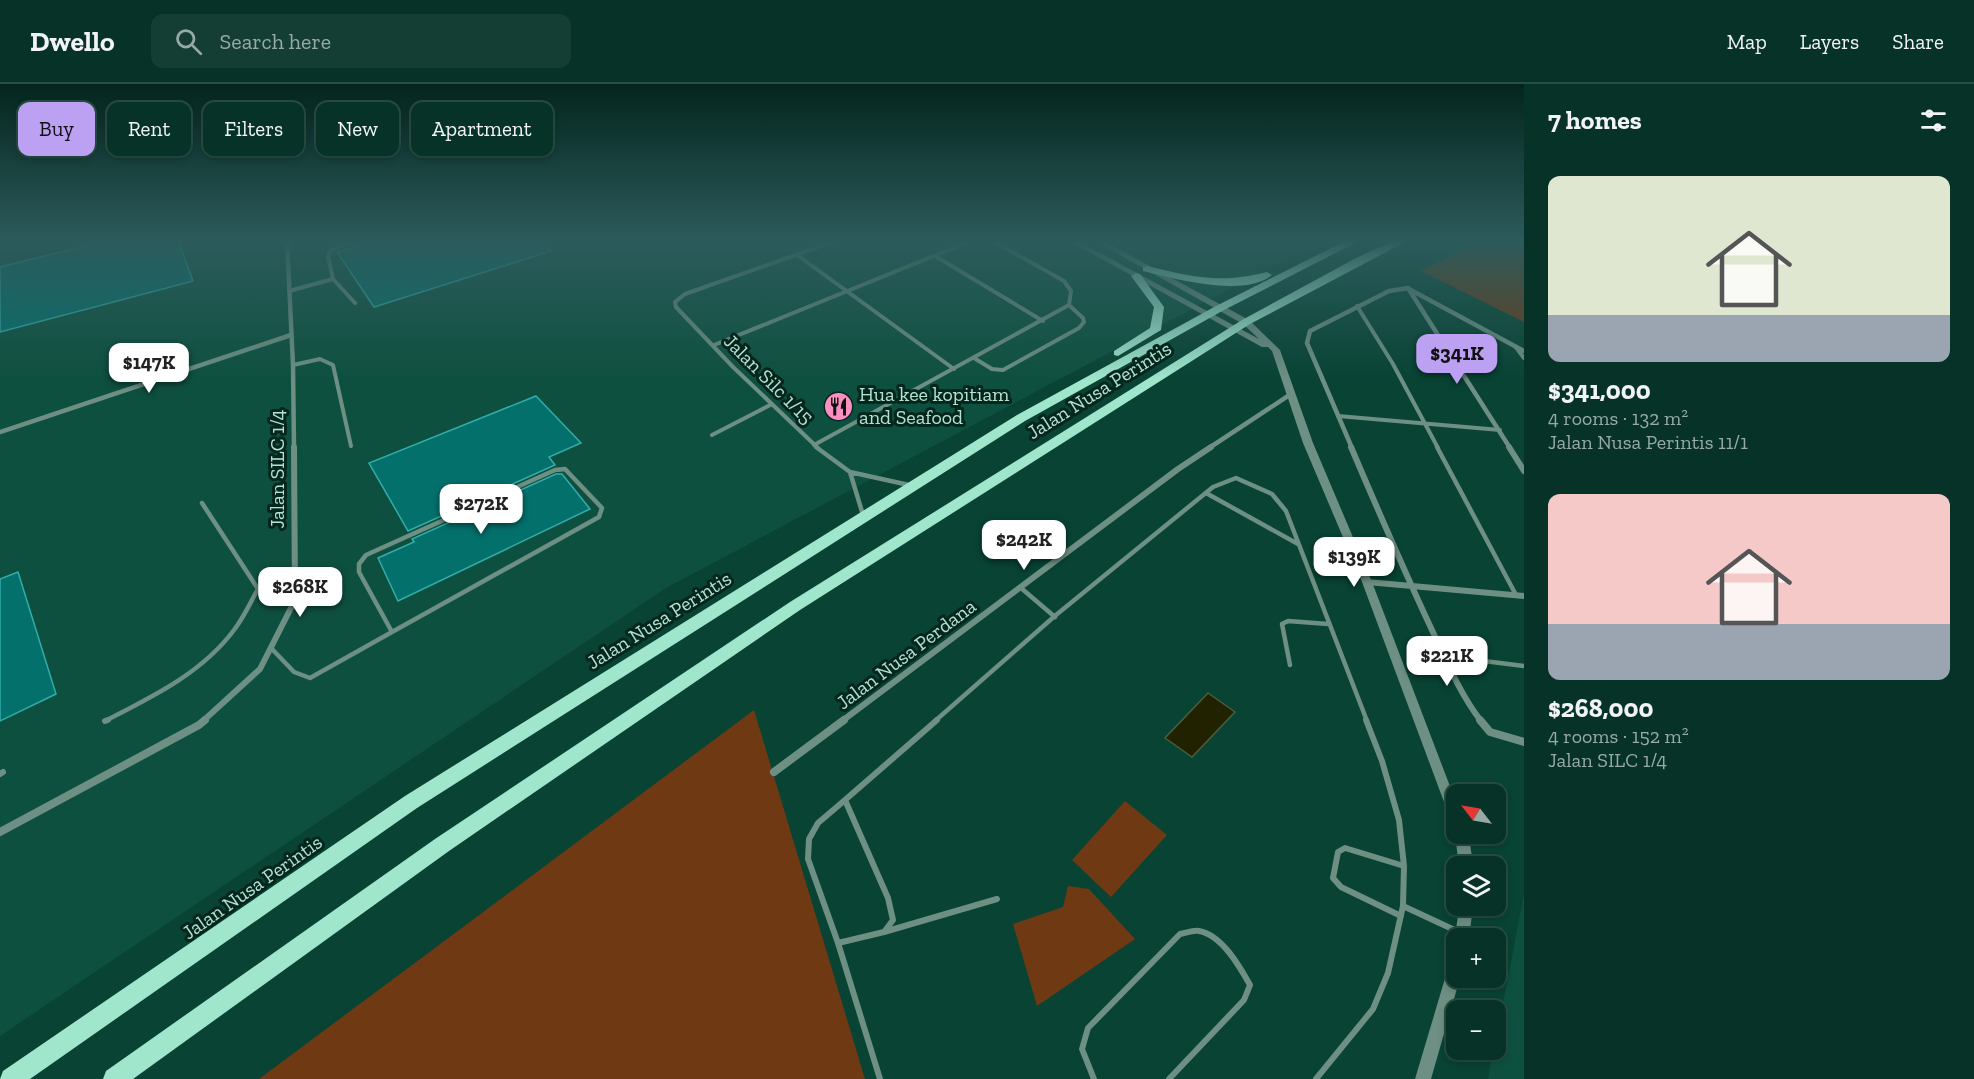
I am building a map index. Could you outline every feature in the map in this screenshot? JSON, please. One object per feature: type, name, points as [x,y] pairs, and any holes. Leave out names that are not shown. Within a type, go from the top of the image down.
[{"type":"main road","points":[[1021,418],[1155,330],[1160,307],[1144,286]]},
{"type":"main road","name":"Jalan Nusa Perintis","points":[[11,1079],[411,802],[1021,418],[1261,286]]},
{"type":"main road","name":"Jalan Nusa Perintis","points":[[114,1079],[442,845],[795,606],[1240,326],[1312,286]]},
{"type":"street","name":"Jalan SILC 1/4","points":[[0,832],[199,725],[260,669],[272,649],[295,600],[293,365],[289,286]]},
{"type":"street","points":[[1159,286],[1214,311],[1276,350]]},
{"type":"street","points":[[1175,286],[1276,350],[1308,443],[1367,582],[1446,791]]},
{"type":"street","points":[[1408,288],[1524,471]]},
{"type":"street","points":[[1524,351],[1408,288],[1389,291],[1310,331],[1307,344],[1411,586],[1472,709],[1490,732],[1524,742]]},
{"type":"street","points":[[0,432],[291,335]]},
{"type":"street","name":"Jalan Nusa Perdana","points":[[774,772],[1178,470],[1291,394]]},
{"type":"street","points":[[1367,582],[1524,596]]},
{"type":"street","points":[[1423,1079],[1449,988]]},
{"type":"lane","points":[[289,291],[306,286]]},
{"type":"lane","points":[[340,286],[355,303]]},
{"type":"lane","name":"Jalan Silc 1/15","points":[[707,286],[685,294],[675,302],[676,307],[733,367],[814,445],[850,472],[912,486]]},
{"type":"lane","points":[[842,286],[954,369]]},
{"type":"lane","points":[[714,345],[860,286]]},
{"type":"lane","points":[[985,286],[1042,321]]},
{"type":"lane","points":[[1068,286],[1071,291],[1069,305]]},
{"type":"lane","points":[[814,445],[1069,305]]},
{"type":"lane","points":[[974,358],[992,369],[1003,370],[1070,334],[1084,322],[1083,318],[1069,305]]},
{"type":"lane","points":[[1357,306],[1393,364],[1516,595]]},
{"type":"lane","points":[[1514,345],[1524,358]]},
{"type":"lane","points":[[293,365],[320,359],[333,365],[351,446]]},
{"type":"lane","points":[[712,435],[772,404]]},
{"type":"lane","points":[[1338,416],[1500,430]]},
{"type":"lane","points":[[272,649],[294,672],[310,678],[392,633],[599,517],[602,508],[572,474],[565,469],[555,470],[366,555],[359,564],[359,572],[392,633]]},
{"type":"lane","points":[[850,472],[863,516]]},
{"type":"lane","points":[[880,1079],[838,943],[808,860],[809,838],[818,823],[1055,616],[1213,487],[1236,478],[1272,494],[1286,511],[1382,761],[1399,820],[1404,866],[1403,906],[1388,973],[1373,1009],[1316,1079]]},
{"type":"lane","points":[[1206,493],[1299,544]]},
{"type":"lane","points":[[202,503],[258,589]]},
{"type":"lane","points":[[258,589],[295,584]]},
{"type":"lane","points":[[1021,588],[1055,616]]},
{"type":"lane","points":[[105,721],[187,675],[214,652],[234,629],[258,589]]},
{"type":"lane","points":[[1290,664],[1282,624],[1288,621],[1328,624]]},
{"type":"lane","points":[[1444,656],[1524,666]]},
{"type":"lane","points":[[845,800],[888,898],[893,920],[884,932]]},
{"type":"lane","points":[[1401,916],[1341,887],[1333,878],[1338,852],[1345,848],[1404,866]]},
{"type":"lane","points":[[838,943],[997,899]]},
{"type":"lane","points":[[1403,906],[1446,928]]},
{"type":"lane","points":[[1094,1079],[1082,1049],[1088,1029],[1180,934],[1199,931],[1212,938],[1241,968],[1250,985],[1244,1000],[1169,1079]]},
{"type":"shaded area","points":[[0,286],[1234,286],[666,588],[0,1036]]},
{"type":"shaded area","points":[[1452,286],[1524,286],[1524,322]]},
{"type":"shaded area","points":[[1208,693],[1235,712],[1192,757],[1165,738]]},
{"type":"shaded area","points":[[754,710],[865,1079],[259,1079]]},
{"type":"shaded area","points":[[1125,801],[1167,835],[1111,897],[1072,860]]},
{"type":"shaded area","points":[[1068,886],[1089,889],[1135,939],[1037,1006],[1013,924],[1063,907]]},
{"type":"shaded area","points":[[1524,894],[1524,1079],[1488,1079],[1491,1060],[1506,1060],[1506,1000],[1504,1000]]},
{"type":"building","points":[[0,286],[172,286],[0,332]]},
{"type":"building","points":[[360,286],[439,286],[374,307]]},
{"type":"building","points":[[536,396],[581,443],[549,457],[555,465],[408,531],[369,463]]},
{"type":"building","points":[[556,474],[562,474],[590,509],[398,601],[378,558],[414,542],[412,539]]},
{"type":"building","points":[[18,572],[56,694],[0,721],[0,579]]},
{"type":"place","name":"Hua kee kopitiam and Seafood","points":[[838,406]]}]
